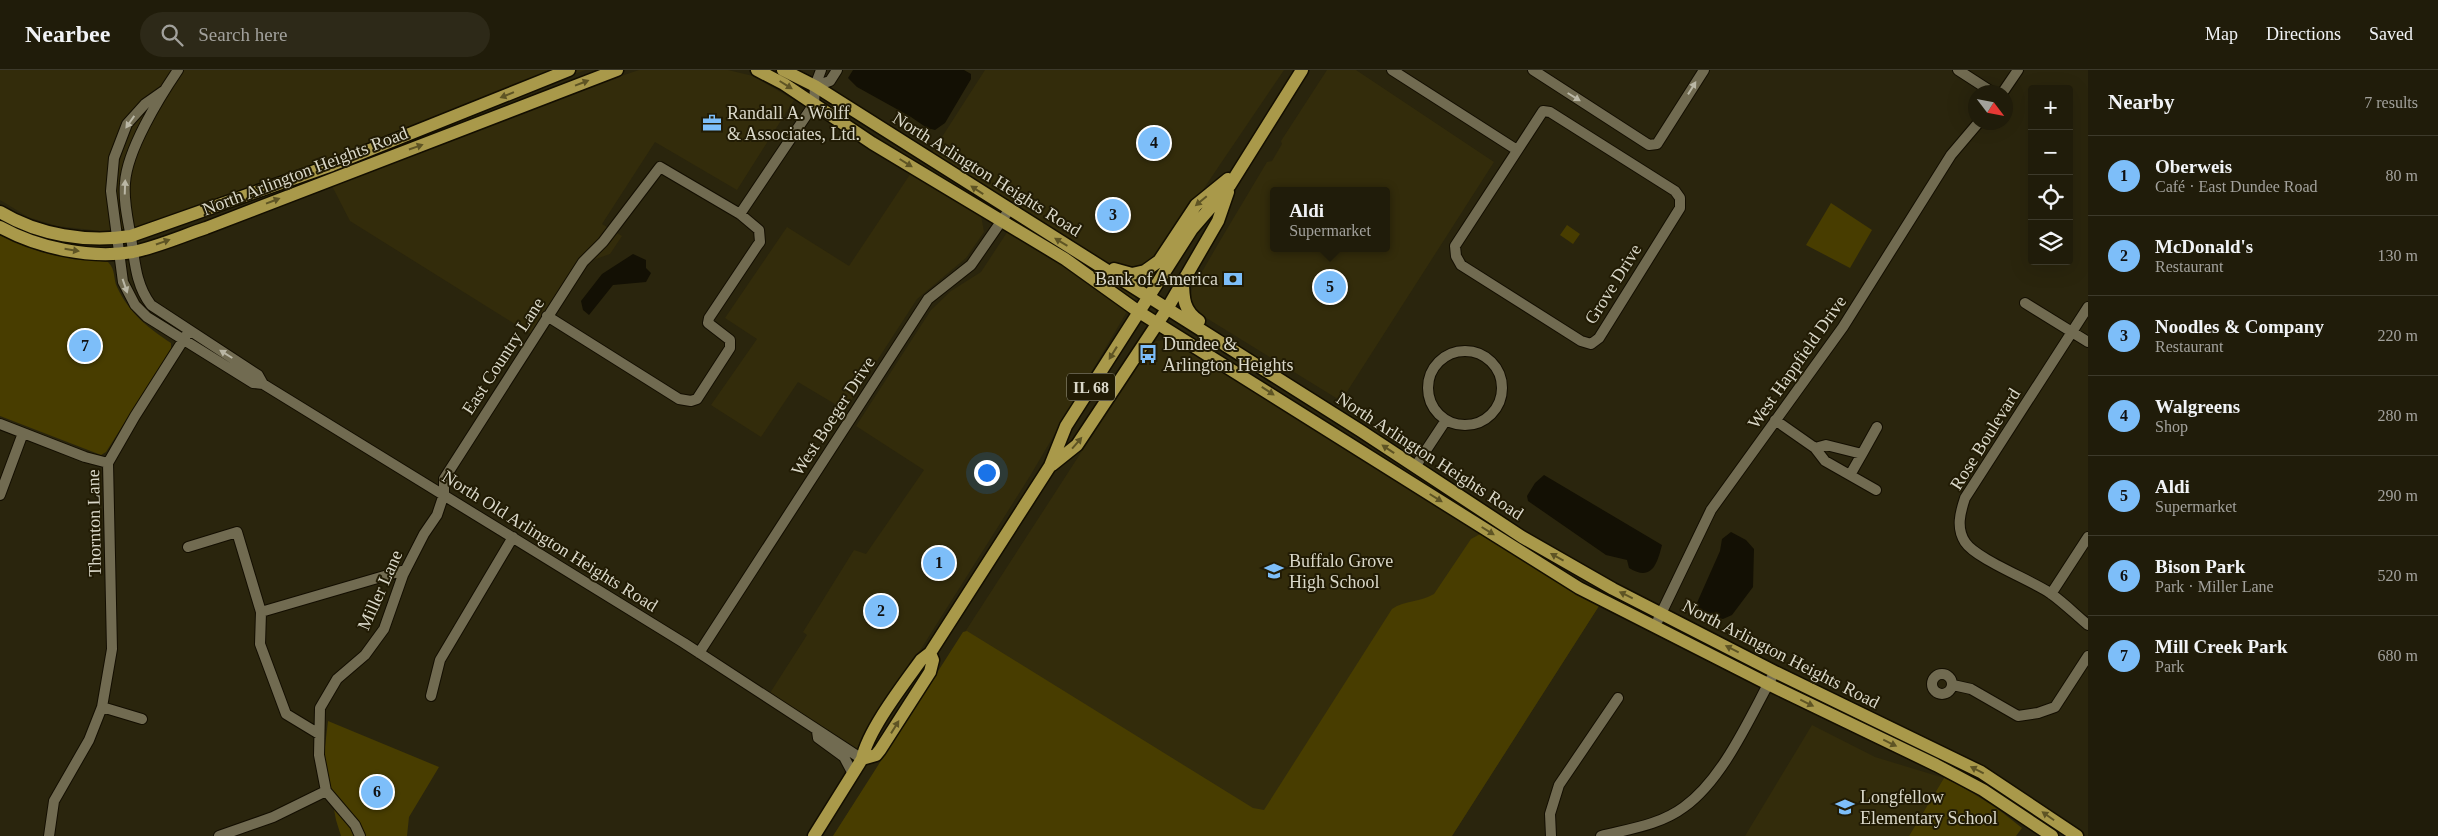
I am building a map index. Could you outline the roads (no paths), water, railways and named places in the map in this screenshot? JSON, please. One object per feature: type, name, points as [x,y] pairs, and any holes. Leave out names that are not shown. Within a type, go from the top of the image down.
[{"type":"main road","name":"North Arlington Heights Road","points":[[0,212],[20,222],[74,238],[117,238],[131,236],[341,161],[569,70]]},
{"type":"main road","name":"North Arlington Heights Road","points":[[0,227],[16,236],[49,247],[77,252],[133,252],[206,228],[617,70]]},
{"type":"main road","name":"North Arlington Heights Road","points":[[757,70],[784,84],[1002,222],[1065,259],[1139,312],[1579,588],[1768,684],[1944,769],[1983,790],[2052,836]]},
{"type":"main road","name":"North Arlington Heights Road","points":[[783,70],[815,86],[1091,260],[1522,537],[1613,589],[1775,672],[1981,772],[2077,836]]},
{"type":"main road","name":"IL 68","points":[[814,836],[862,759],[867,742],[921,660],[930,653],[1050,466],[1066,426],[1192,229],[1230,185],[1302,70]]},
{"type":"main road","points":[[1091,260],[1132,274],[1145,271],[1159,261],[1196,205],[1239,170]]},
{"type":"main road","name":"IL 68","points":[[1050,466],[1077,445],[1167,309],[1218,221],[1230,185]]},
{"type":"main road","points":[[1183,280],[1183,293],[1189,314],[1226,339],[1238,353]]},
{"type":"street","name":"North Old Arlington Heights Road","points":[[178,70],[142,131],[127,170],[125,195],[134,268],[144,296],[151,305],[258,375],[263,384]]},
{"type":"street","points":[[548,316],[679,399],[691,401],[697,399],[730,348],[730,340],[708,323],[709,318],[760,242],[760,235],[756,226],[740,214],[814,104],[815,86],[821,70]]},
{"type":"street","points":[[815,86],[830,80],[837,70]]},
{"type":"street","points":[[1392,70],[1518,150]]},
{"type":"street","points":[[1534,70],[1650,145],[1657,144],[1704,70]]},
{"type":"street","points":[[1958,70],[1981,85]]},
{"type":"street","points":[[2008,85],[2018,70]]},
{"type":"street","name":"North Old Arlington Heights Road","points":[[165,90],[144,104],[127,124],[114,158],[111,191],[123,282],[136,305],[147,317],[253,383],[263,384],[444,494],[699,653],[862,759]]},
{"type":"street","name":"Grove Drive","points":[[1543,111],[1550,112],[1675,191],[1680,198],[1680,208],[1599,338],[1591,344],[1581,341],[1461,265],[1456,256],[1455,246],[1518,150],[1543,111]]},
{"type":"street","name":"West Happfield Drive","points":[[1654,627],[1711,510],[1843,327],[1950,155],[1972,130]]},
{"type":"street","name":"East Country Lane","points":[[444,494],[444,479],[583,262],[603,242],[660,167],[740,214]]},
{"type":"street","name":"West Boeger Drive","points":[[699,653],[928,299],[971,265],[1009,210]]},
{"type":"street","points":[[2025,303],[2088,342]]},
{"type":"street","name":"Rose Boulevard","points":[[2088,307],[1965,498],[1960,513],[1959,529],[1966,543],[1978,553],[2051,594],[2088,625]]},
{"type":"street","name":"Thornton Lane","points":[[49,836],[54,801],[89,740],[102,707],[112,649],[108,463],[135,416],[189,331]]},
{"type":"street","points":[[1464,351],[1476,352],[1487,358],[1496,366],[1501,377],[1503,389],[1501,401],[1495,412],[1486,420],[1475,425],[1463,426],[1446,420],[1432,406],[1428,394],[1428,382],[1433,370],[1441,360],[1451,354],[1464,351]]},
{"type":"street","points":[[1415,467],[1446,420]]},
{"type":"street","points":[[1776,420],[1815,448],[1825,461],[1876,490]]},
{"type":"street","points":[[0,424],[85,457],[108,463]]},
{"type":"street","points":[[1850,475],[1877,427]]},
{"type":"street","points":[[0,495],[23,433]]},
{"type":"street","points":[[1815,448],[1826,445],[1862,454]]},
{"type":"street","name":"Miller Lane","points":[[360,836],[354,825],[326,791],[319,756],[320,708],[337,679],[365,655],[384,629],[405,570],[424,534],[437,516],[444,494]]},
{"type":"street","points":[[188,547],[237,532],[261,612],[260,644],[286,714],[319,734]]},
{"type":"street","points":[[431,696],[440,660],[513,537]]},
{"type":"street","points":[[2051,594],[2088,537]]},
{"type":"street","points":[[261,612],[405,570]]},
{"type":"street","points":[[1952,685],[1971,689],[2018,716],[2038,714],[2056,707],[2088,656]]},
{"type":"street","points":[[1601,836],[1658,821],[1684,807],[1722,766],[1775,672]]},
{"type":"street","points":[[1552,836],[1550,814],[1559,785],[1618,698]]},
{"type":"street","points":[[102,707],[142,719]]},
{"type":"street","name":"North Old Arlington Heights Road","points":[[817,731],[818,738],[844,757],[853,774]]},
{"type":"street","points":[[219,836],[274,817],[326,791]]},
{"type":"place","name":"Randall A. Wolff & Associates, Ltd.","points":[[712,123]]},
{"type":"place","name":"Walgreens","points":[[1154,143]]},
{"type":"place","name":"Noodles & Company","points":[[1113,215]]},
{"type":"place","name":"Bank of America","points":[[1233,279]]},
{"type":"place","name":"Aldi","points":[[1330,287]]},
{"type":"place","name":"Mill Creek Park","points":[[85,346]]},
{"type":"place","name":"Dundee & Arlington Heights","points":[[1148,354]]},
{"type":"place","name":"Oberweis","points":[[939,563]]},
{"type":"place","name":"Buffalo Grove High School","points":[[1274,571]]},
{"type":"place","name":"McDonald's","points":[[881,611]]},
{"type":"place","name":"Bison Park","points":[[377,792]]},
{"type":"place","name":"Longfellow Elementary School","points":[[1845,807]]}]
